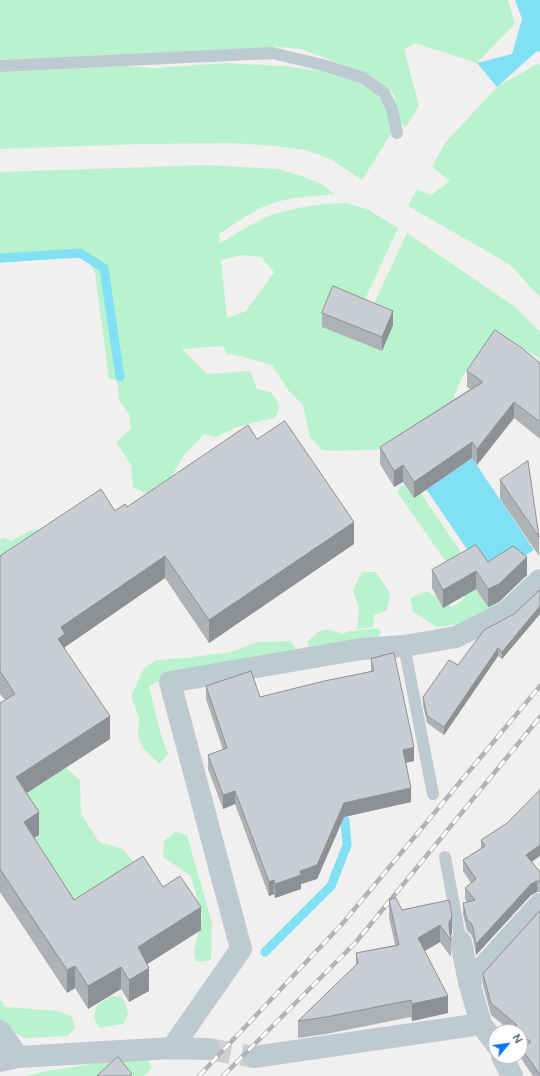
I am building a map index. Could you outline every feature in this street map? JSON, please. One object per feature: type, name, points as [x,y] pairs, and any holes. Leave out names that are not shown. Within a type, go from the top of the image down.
[{"type":"street","points":[[172,1048],[241,949],[170,682],[360,649],[404,646],[456,637],[506,612],[540,580]]},
{"type":"street","points":[[469,982],[540,904]]},
{"type":"street","points":[[461,942],[469,982],[481,1024],[488,1033]]},
{"type":"street","points":[[254,1057],[481,1024]]},
{"type":"street","points":[[0,1031],[9,1059],[172,1048],[209,1048]]},
{"type":"street","points":[[506,1064],[512,1076]]},
{"type":"lane","points":[[0,66],[272,53],[323,65],[364,78],[384,93],[392,109],[398,133]]},
{"type":"lane","points":[[404,646],[433,794]]},
{"type":"lane","points":[[445,857],[461,942]]},
{"type":"green space","points":[[0,0],[508,0],[515,24],[477,63],[415,43],[404,49],[419,106],[405,128],[399,120],[394,94],[371,75],[301,49],[277,47],[0,60]]},
{"type":"green space","points":[[225,63],[283,66],[324,71],[355,79],[375,93],[390,111],[392,132],[362,180],[330,159],[306,150],[275,146],[234,143],[141,144],[0,149],[0,72],[124,66],[156,68]]},
{"type":"green space","points":[[537,64],[540,66],[540,297],[509,264],[408,206],[417,189],[431,195],[450,181],[432,167],[445,143],[497,87]]},
{"type":"green space","points":[[207,165],[278,169],[302,176],[321,184],[335,194],[294,198],[270,204],[250,214],[219,234],[220,243],[273,214],[298,208],[324,204],[346,203],[367,209],[398,228],[362,306],[371,310],[407,233],[515,307],[540,332],[540,359],[499,332],[462,377],[449,409],[394,449],[336,451],[322,450],[310,437],[303,405],[288,390],[272,365],[227,354],[223,346],[182,349],[207,374],[250,371],[257,389],[271,392],[280,406],[275,418],[237,427],[216,437],[204,434],[183,456],[167,486],[149,495],[133,487],[131,465],[116,442],[131,429],[129,414],[119,400],[117,380],[109,379],[95,273],[91,265],[82,259],[70,257],[0,263],[0,172]],"holes":[[[242,255],[261,257],[274,272],[246,311],[227,318],[221,260]]]},
{"type":"green space","points":[[402,485],[416,486],[498,605],[462,624],[437,627],[413,612],[410,598],[427,591],[452,607],[464,599],[463,586],[397,492]]},
{"type":"green space","points":[[34,529],[44,530],[0,570],[0,539],[4,538],[11,541]]},
{"type":"green space","points":[[362,572],[376,572],[390,593],[387,610],[374,615],[373,627],[357,629],[359,608],[353,590]]},
{"type":"green space","points":[[378,628],[381,632],[377,640],[310,652],[307,642],[318,632],[328,629],[342,634],[350,631]]},
{"type":"green space","points":[[290,641],[295,647],[293,655],[170,676],[149,686],[160,732],[168,754],[160,764],[144,749],[138,737],[139,718],[131,696],[144,668],[156,660],[231,652],[257,642]]},
{"type":"green space","points":[[61,763],[80,780],[81,814],[99,842],[123,849],[141,870],[65,923],[8,798]]},
{"type":"green space","points":[[175,832],[187,835],[212,923],[211,960],[196,962],[194,952],[202,917],[191,876],[163,857],[164,841]]},
{"type":"green space","points":[[120,996],[125,1002],[128,1014],[123,1024],[99,1028],[94,1017],[96,1006],[110,997]]},
{"type":"green space","points":[[0,999],[5,1007],[59,1011],[72,1017],[75,1029],[67,1036],[26,1038],[3,1028],[0,1024]]},
{"type":"green space","points":[[146,1056],[152,1067],[144,1076],[26,1076],[47,1071]]},
{"type":"water","points":[[515,0],[540,0],[540,51],[536,52],[497,87],[477,63],[512,54],[522,19]]},
{"type":"water","points":[[472,458],[534,550],[488,580],[426,489]]},
{"type":"building","points":[[333,286],[393,311],[382,337],[322,313]]},
{"type":"building","points":[[495,330],[522,348],[540,363],[540,422],[514,402],[477,449],[472,442],[414,482],[403,465],[394,471],[380,447],[483,382],[467,371]]},
{"type":"building","points":[[285,421],[354,522],[209,620],[165,556],[61,627],[65,634],[58,639],[110,716],[16,777],[39,812],[24,822],[74,900],[143,856],[163,887],[180,876],[201,907],[138,947],[149,968],[129,980],[121,967],[88,986],[75,966],[67,970],[0,869],[0,703],[15,694],[0,671],[0,556],[101,489],[115,511],[125,504],[127,507],[248,425],[257,439]]},
{"type":"building","points":[[528,461],[539,537],[500,480]]},
{"type":"building","points":[[476,545],[488,562],[513,546],[527,557],[499,584],[488,589],[476,571],[443,590],[432,570]]},
{"type":"building","points":[[540,590],[540,606],[502,652],[498,648],[444,727],[427,716],[423,697],[449,660],[458,665],[484,630],[514,614]]},
{"type":"building","points":[[394,653],[414,747],[403,750],[411,788],[344,803],[317,865],[300,871],[301,875],[275,884],[274,880],[269,882],[235,791],[223,795],[208,755],[227,748],[206,686],[251,671],[260,697],[324,681],[374,671],[371,659]]},
{"type":"building","points":[[540,790],[540,845],[526,855],[540,872],[540,881],[531,884],[476,944],[473,928],[471,923],[467,920],[463,903],[475,900],[465,888],[476,879],[463,860],[485,846],[481,840],[507,823]]},
{"type":"building","points":[[396,898],[402,910],[449,900],[452,917],[449,922],[451,941],[440,925],[418,938],[448,996],[412,1004],[411,1000],[298,1021],[358,963],[356,953],[399,945],[389,900]]},
{"type":"building","points":[[540,911],[540,1075],[528,1058],[528,1044],[531,1042],[528,1040],[528,1024],[516,1024],[491,1003],[483,974]]},
{"type":"building","points":[[118,1057],[132,1074],[130,1076],[97,1076]]},
{"type":"waterway","points":[[0,258],[80,253],[104,268],[120,377]]},
{"type":"waterway","points":[[265,952],[331,886],[347,845],[345,820]]},
{"type":"tunnel","points":[[209,1049],[254,1057]]},
{"type":"railway","points":[[199,1076],[342,924],[540,686]]},
{"type":"railway","points":[[223,1076],[356,942],[540,717]]}]
